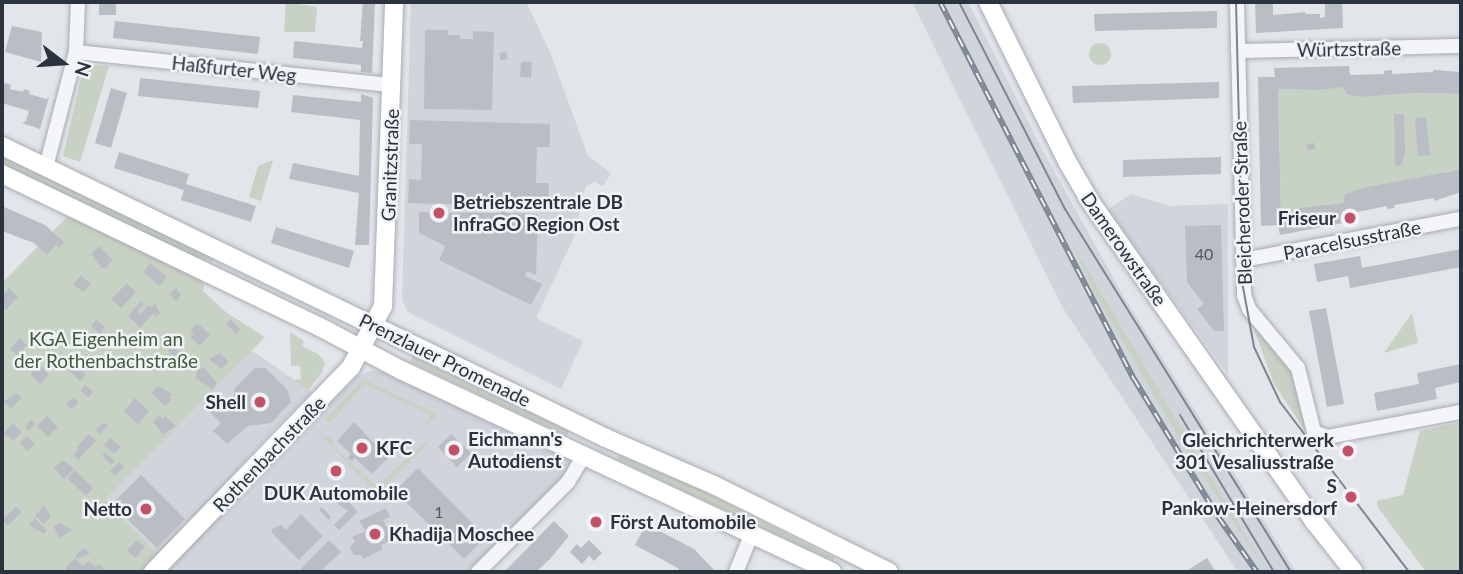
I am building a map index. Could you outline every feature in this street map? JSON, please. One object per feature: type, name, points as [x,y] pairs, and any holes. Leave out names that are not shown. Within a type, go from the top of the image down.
[{"type":"main road","name":"Granitzstraße","points":[[374,326],[385,293],[394,2]]},
{"type":"main road","name":"Damerowstraße","points":[[988,2],[1068,163],[1090,201],[1286,482],[1354,572]]},
{"type":"main road","name":"Prenzlauer Promenade","points":[[2,146],[606,438],[715,485],[889,572]]},
{"type":"main road","name":"Prenzlauer Promenade","points":[[2,174],[362,349],[832,572]]},
{"type":"main road","points":[[248,292],[259,270]]},
{"type":"main road","name":"Rothenbachstraße","points":[[153,572],[351,367],[374,326]]},
{"type":"street","points":[[47,167],[76,52],[78,2]]},
{"type":"street","name":"Bleicheroder Straße","points":[[1237,2],[1246,303],[1301,373],[1312,427],[1321,436],[1461,412]]},
{"type":"street","name":"Würtzstraße","points":[[1238,51],[1461,46]]},
{"type":"street","name":"Haßfurter Weg","points":[[76,52],[392,85]]},
{"type":"street","name":"Paracelsusstraße","points":[[1243,260],[1461,219]]},
{"type":"street","points":[[478,572],[568,482],[584,455]]},
{"type":"street","points":[[736,572],[752,534]]},
{"type":"shaded area","points":[[411,2],[526,2],[550,52],[588,156],[611,173],[603,186],[595,182],[586,186],[573,239],[536,318],[583,341],[561,389],[412,314],[407,311],[402,300]]},
{"type":"shaded area","points":[[912,2],[968,2],[1042,149],[1121,292],[1296,572],[1238,572],[1063,308]]},
{"type":"shaded area","points":[[1131,194],[1169,206],[1228,204],[1228,374],[1108,210]]},
{"type":"shaded area","points":[[251,350],[312,392],[260,444],[161,557],[105,500]]},
{"type":"shaded area","points":[[374,370],[384,372],[569,460],[573,468],[468,572],[162,572],[357,376]]},
{"type":"green space","points":[[286,2],[317,7],[315,32],[284,32]]},
{"type":"green space","points":[[1100,43],[1108,46],[1111,54],[1108,62],[1100,65],[1092,62],[1089,54],[1092,46]]},
{"type":"green space","points":[[84,64],[109,66],[80,162],[63,156]]},
{"type":"green space","points":[[1343,87],[1347,95],[1365,97],[1413,93],[1461,94],[1461,172],[1450,171],[1343,200],[1343,203],[1298,208],[1298,211],[1281,214],[1278,89],[1320,90]]},
{"type":"green space","points":[[2,152],[216,256],[213,262],[176,250],[2,167]]},
{"type":"green space","points":[[273,160],[261,201],[249,197],[258,166]]},
{"type":"green space","name":"KGA Eigenheim an der Rothenbachstraße","points":[[68,216],[201,280],[204,284],[203,291],[227,313],[265,337],[105,500],[161,557],[145,572],[2,572],[2,283]]},
{"type":"green space","points":[[1071,242],[1267,572],[1185,449],[1093,290]]},
{"type":"green space","points":[[1412,313],[1418,343],[1384,353]]},
{"type":"green space","points":[[1252,324],[1294,374],[1301,387],[1309,437],[1274,384]]},
{"type":"green space","points":[[290,332],[304,341],[302,346],[318,354],[325,362],[322,373],[308,390],[294,380],[301,379],[300,366],[291,366]]},
{"type":"green space","points":[[413,356],[569,431],[567,436],[410,362]]},
{"type":"green space","points":[[363,379],[437,414],[437,417],[427,424],[430,415],[365,384],[331,422],[324,420]]},
{"type":"green space","points":[[1461,422],[1461,572],[1426,572],[1377,506],[1377,501],[1403,495],[1420,431]]},
{"type":"green space","points":[[315,429],[324,436],[332,437],[333,446],[377,486],[425,442],[427,444],[377,494]]},
{"type":"green space","points":[[619,455],[699,489],[835,558],[833,561],[616,459]]},
{"type":"building","points":[[99,2],[116,2],[116,15],[99,15]]},
{"type":"building","points":[[363,2],[375,2],[372,73],[361,72],[361,65],[293,58],[294,41],[362,48],[363,41],[360,41]]},
{"type":"building","points":[[1255,2],[1273,2],[1273,15],[1306,12],[1305,14],[1320,14],[1320,18],[1325,17],[1325,2],[1342,2],[1343,28],[1256,33]]},
{"type":"building","points":[[1217,11],[1217,28],[1095,31],[1094,14]]},
{"type":"building","points":[[115,21],[260,37],[258,54],[113,38]]},
{"type":"building","points":[[12,26],[42,32],[41,62],[5,52]]},
{"type":"building","points":[[425,30],[448,30],[448,35],[460,35],[460,39],[473,39],[473,31],[494,32],[492,110],[424,109]]},
{"type":"building","points":[[506,52],[508,59],[501,60],[499,53]]},
{"type":"building","points":[[521,62],[532,62],[531,78],[520,77]]},
{"type":"building","points":[[1349,66],[1350,75],[1384,74],[1384,71],[1392,70],[1392,74],[1433,70],[1461,72],[1461,94],[1413,93],[1365,97],[1347,95],[1343,87],[1319,90],[1278,89],[1281,214],[1298,211],[1298,208],[1343,203],[1345,194],[1362,188],[1458,170],[1461,172],[1461,192],[1434,201],[1434,198],[1394,205],[1395,208],[1387,209],[1387,206],[1352,213],[1354,221],[1280,235],[1278,225],[1261,226],[1258,77],[1275,77],[1274,68]]},
{"type":"building","points":[[140,78],[260,91],[258,108],[138,96]]},
{"type":"building","points":[[1219,82],[1219,98],[1073,103],[1072,86]]},
{"type":"building","points":[[5,83],[11,85],[10,89],[23,92],[24,89],[30,91],[29,94],[46,99],[49,97],[40,129],[22,123],[26,121],[29,111],[2,103],[2,86]]},
{"type":"building","points":[[111,88],[127,93],[111,148],[95,143]]},
{"type":"building","points":[[361,94],[373,98],[369,245],[355,245],[359,193],[289,179],[293,163],[359,176],[360,120],[291,112],[293,95],[361,102]]},
{"type":"building","points":[[1394,114],[1404,114],[1405,150],[1402,165],[1395,166]]},
{"type":"building","points":[[1426,117],[1430,155],[1418,156],[1415,118]]},
{"type":"building","name":"Betriebszentrale DB InfraGO Region Ost","points":[[410,120],[550,124],[550,147],[537,147],[536,183],[549,183],[548,206],[507,206],[506,213],[538,214],[536,275],[527,271],[525,276],[542,284],[531,305],[439,260],[445,246],[419,233],[419,212],[500,213],[500,206],[408,203],[409,179],[421,180],[422,144],[409,144]]},
{"type":"building","points":[[1315,143],[1315,149],[1307,150],[1307,144]]},
{"type":"building","points":[[119,152],[189,174],[186,184],[256,206],[251,222],[181,200],[184,190],[114,168]]},
{"type":"building","points":[[1221,157],[1221,174],[1123,177],[1123,160]]},
{"type":"building","points":[[2,206],[45,225],[65,243],[59,248],[56,245],[47,255],[34,243],[2,231]]},
{"type":"building","points":[[1221,225],[1224,331],[1214,331],[1197,309],[1204,304],[1187,282],[1185,226]]},
{"type":"building","points":[[276,227],[354,251],[349,268],[271,243]]},
{"type":"building","points":[[99,246],[113,260],[106,268],[101,268],[91,254]]},
{"type":"building","points":[[1461,249],[1461,267],[1350,288],[1348,276],[1317,282],[1314,264],[1360,256],[1362,268]]},
{"type":"building","points":[[150,263],[167,277],[159,286],[143,272]]},
{"type":"building","points":[[81,275],[91,284],[83,292],[73,284]]},
{"type":"building","points":[[127,283],[136,292],[121,308],[111,299]]},
{"type":"building","points":[[9,288],[18,297],[6,310],[2,306],[2,296]]},
{"type":"building","points":[[176,288],[181,295],[176,301],[169,294]]},
{"type":"building","points":[[141,301],[144,304],[138,311],[141,314],[148,305],[150,308],[155,304],[160,313],[156,317],[153,314],[140,328],[128,316]]},
{"type":"building","points":[[1326,308],[1344,404],[1327,407],[1309,311]]},
{"type":"building","points":[[230,319],[240,329],[236,334],[226,324]]},
{"type":"building","points":[[96,320],[105,327],[100,334],[91,326]]},
{"type":"building","points":[[197,323],[210,334],[200,346],[190,337],[194,334],[190,331]]},
{"type":"building","points":[[20,338],[27,345],[17,355],[10,349]]},
{"type":"building","points":[[173,346],[181,353],[174,360],[168,351]]},
{"type":"building","points":[[220,353],[229,362],[221,369],[209,359]]},
{"type":"building","points":[[77,355],[88,366],[83,371],[86,375],[80,381],[65,367]]},
{"type":"building","points":[[1461,364],[1461,382],[1435,388],[1437,399],[1377,411],[1374,393],[1419,384],[1417,373]]},
{"type":"building","points":[[40,365],[49,374],[40,384],[30,375]]},
{"type":"building","points":[[204,367],[217,383],[213,389],[195,378],[198,370]]},
{"type":"building","points":[[255,368],[265,368],[287,389],[291,402],[271,423],[248,426],[227,444],[213,431],[221,423],[207,409],[220,395],[232,406],[235,388]]},
{"type":"building","points":[[85,385],[93,392],[88,398],[80,390]]},
{"type":"building","points":[[158,386],[172,394],[169,397],[172,399],[165,406],[151,393]]},
{"type":"building","points":[[17,393],[22,398],[11,409],[4,401]]},
{"type":"building","points":[[73,397],[79,402],[72,410],[66,404]]},
{"type":"building","points":[[135,398],[149,411],[138,424],[124,411]]},
{"type":"building","points":[[159,415],[163,419],[165,416],[176,426],[163,434],[153,422]]},
{"type":"building","points":[[47,416],[58,427],[48,437],[37,426]]},
{"type":"building","points":[[31,420],[35,424],[29,431],[25,427]]},
{"type":"building","points":[[104,422],[108,426],[100,434],[96,430]]},
{"type":"building","name":"KFC","points":[[354,422],[388,458],[372,474],[355,458],[352,461],[348,458],[351,454],[337,441]]},
{"type":"building","points":[[13,423],[22,432],[13,441],[4,433]]},
{"type":"building","points":[[89,434],[96,441],[78,460],[73,455]]},
{"type":"building","name":"Eichmann's Autodienst","points":[[451,434],[471,453],[457,467],[438,447]]},
{"type":"building","points":[[26,436],[35,444],[27,451],[20,443]]},
{"type":"building","points":[[110,438],[121,447],[114,454],[104,445]]},
{"type":"building","name":"Gleichrichterwerk 301 Vesaliusstraße","points":[[1350,442],[1352,459],[1347,460],[1344,443]]},
{"type":"building","points":[[105,452],[115,461],[111,465],[102,456]]},
{"type":"building","points":[[64,460],[74,469],[64,479],[53,468]]},
{"type":"building","points":[[119,462],[124,467],[115,476],[110,471]]},
{"type":"building","points":[[418,468],[486,537],[464,559],[395,491]]},
{"type":"building","points":[[75,470],[93,488],[86,496],[67,478]]},
{"type":"building","name":"Netto","points":[[141,475],[185,519],[157,548],[112,504]]},
{"type":"building","points":[[334,490],[340,496],[333,503],[327,497]]},
{"type":"building","points":[[343,496],[358,512],[339,530],[334,525],[348,511],[336,503]]},
{"type":"building","points":[[44,505],[51,517],[44,524],[35,516]]},
{"type":"building","points":[[16,506],[22,512],[8,526],[3,520]]},
{"type":"building","points":[[322,507],[331,517],[329,520],[319,510]]},
{"type":"building","name":"Khadija Moschee","points":[[386,508],[390,517],[383,520],[390,534],[394,533],[393,539],[381,545],[383,549],[363,559],[361,555],[354,555],[350,547],[355,541],[352,537],[366,531],[359,521]]},
{"type":"building","points":[[301,514],[323,536],[299,560],[272,533],[272,529],[281,525],[286,530]]},
{"type":"building","points":[[35,518],[47,531],[44,534],[29,525]]},
{"type":"building","points":[[554,521],[569,536],[550,559],[536,572],[504,572]]},
{"type":"building","points":[[59,522],[72,530],[59,538],[54,527]]},
{"type":"building","points":[[646,524],[694,549],[715,571],[679,572],[678,568],[635,545]]},
{"type":"building","points":[[137,540],[145,547],[135,558],[127,550]]},
{"type":"building","points":[[329,540],[341,552],[320,572],[302,572],[300,570]]},
{"type":"building","points":[[589,540],[602,553],[594,561],[589,556],[582,564],[570,552],[577,544],[581,548]]},
{"type":"building","points":[[83,548],[90,553],[78,559],[75,556]]},
{"type":"building","points":[[75,558],[83,566],[89,561],[95,567],[99,564],[104,569],[100,572],[69,572],[65,569]]},
{"type":"building","points":[[1207,558],[1216,572],[1189,572],[1188,570]]},
{"type":"tram line","points":[[959,2],[1065,209],[1291,572]]},
{"type":"tram line","points":[[1236,2],[1243,287],[1254,347],[1280,402],[1409,572]]},
{"type":"tram line","points":[[1180,415],[1274,572]]},
{"type":"railway","points":[[940,2],[1134,379],[1219,518],[1257,572]]},
{"type":"place","name":"Betriebszentrale DB InfraGO Region Ost","points":[[439,213]]},
{"type":"place","name":"Friseur","points":[[1350,218]]},
{"type":"place","name":"Shell","points":[[260,402]]},
{"type":"place","name":"KFC","points":[[362,448]]},
{"type":"place","name":"Eichmann's Autodienst","points":[[454,450]]},
{"type":"place","name":"Gleichrichterwerk 301 Vesaliusstraße","points":[[1348,451]]},
{"type":"place","name":"DUK Automobile","points":[[336,471]]},
{"type":"place","name":"S Pankow-Heinersdorf","points":[[1351,497]]},
{"type":"place","name":"Netto","points":[[146,509]]},
{"type":"place","name":"Först Automobile","points":[[596,522]]},
{"type":"place","name":"Khadija Moschee","points":[[375,534]]}]
